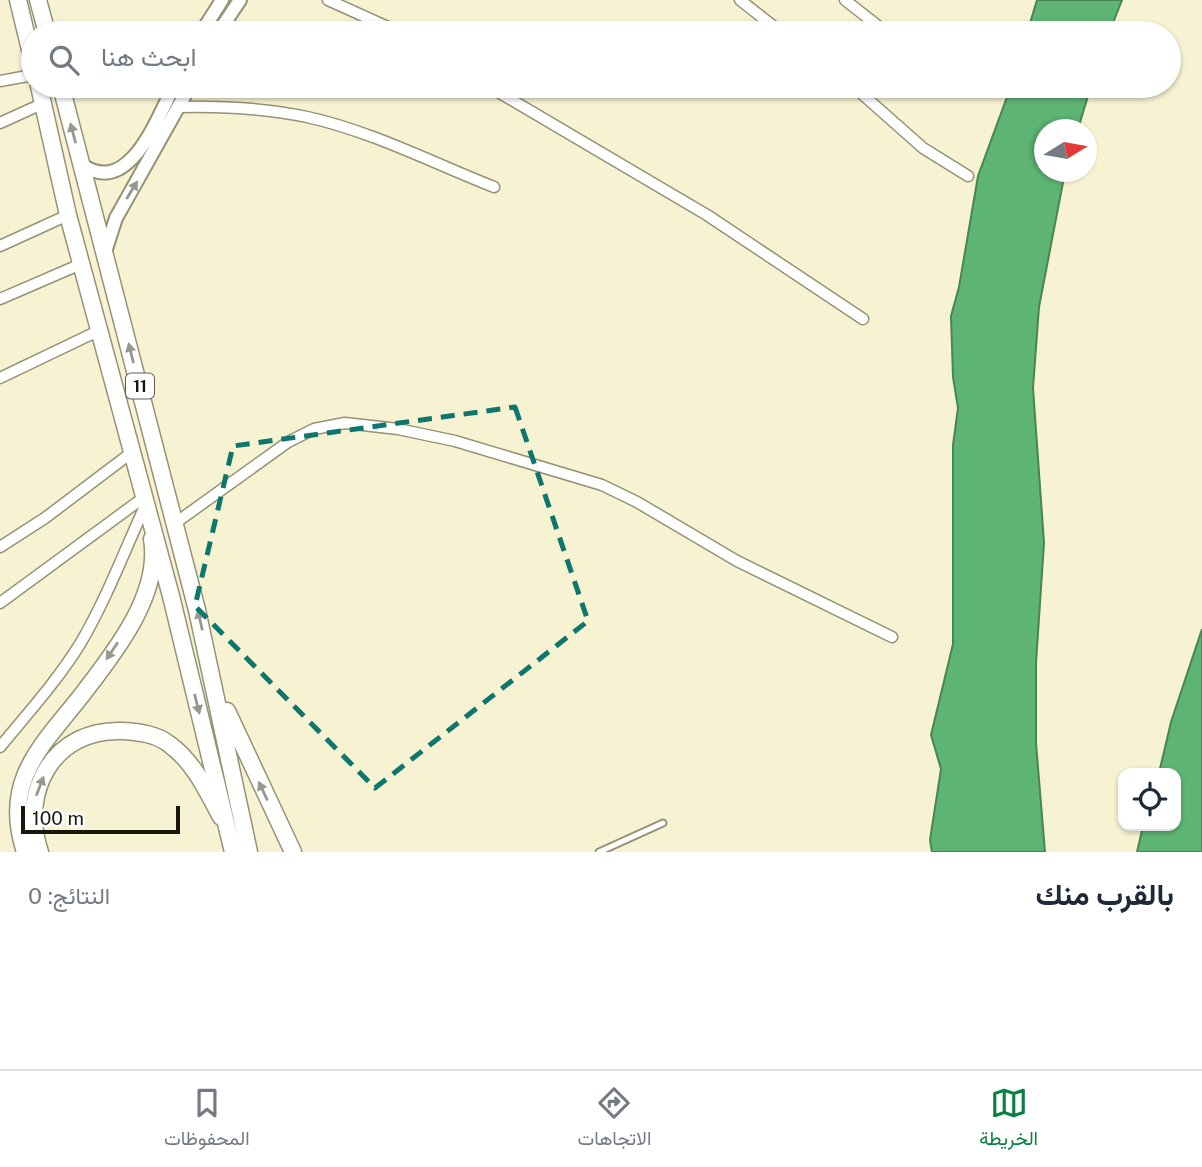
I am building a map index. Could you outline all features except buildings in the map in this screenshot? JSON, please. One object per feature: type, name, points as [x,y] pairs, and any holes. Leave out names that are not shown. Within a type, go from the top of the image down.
[{"type":"main road","points":[[18,0],[23,21]]},
{"type":"main road","points":[[38,0],[44,21]]},
{"type":"main road","name":"11","points":[[43,98],[68,215],[145,508],[171,596],[233,852]]},
{"type":"main road","name":"11","points":[[64,98],[216,687],[249,852]]},
{"type":"main road","points":[[93,310],[119,303]]},
{"type":"main road","points":[[25,852],[18,811],[27,767],[44,739],[87,688],[135,615],[152,567],[145,508]]},
{"type":"main road","points":[[216,687],[293,852]]},
{"type":"main road","points":[[40,852],[32,822],[33,806],[43,775],[51,762],[78,740],[107,731],[138,732],[168,743],[186,758],[227,828]]},
{"type":"street","points":[[209,21],[222,0]]},
{"type":"street","points":[[226,21],[240,0]]},
{"type":"street","points":[[328,0],[374,21]]},
{"type":"street","points":[[740,0],[767,21]]},
{"type":"street","points":[[845,0],[872,21]]},
{"type":"street","points":[[0,81],[21,77]]},
{"type":"street","points":[[81,164],[101,173],[122,169],[134,158],[168,98]]},
{"type":"street","points":[[105,252],[116,218],[184,98]]},
{"type":"street","points":[[508,98],[707,215],[863,319]]},
{"type":"street","points":[[867,98],[923,148],[968,176]]},
{"type":"street","points":[[0,123],[44,103]]},
{"type":"street","points":[[179,107],[258,109],[310,118],[352,131],[494,187]]},
{"type":"street","points":[[158,116],[170,123]]},
{"type":"street","points":[[0,246],[68,215]]},
{"type":"street","points":[[0,299],[81,264]]},
{"type":"street","points":[[0,378],[98,331]]},
{"type":"street","points":[[174,524],[288,442],[314,429],[345,423],[398,429],[455,441],[602,485],[637,502],[737,561],[892,637]]},
{"type":"street","points":[[0,547],[45,518],[131,453]]},
{"type":"street","points":[[0,603],[145,508]]},
{"type":"street","points":[[0,747],[57,678],[81,641],[102,603],[145,508]]},
{"type":"lane","points":[[599,852],[663,823]]},
{"type":"highlighted area","points":[[515,407],[588,621],[375,788],[195,606],[233,446]]},
{"type":"shaded area","points":[[1037,0],[1122,0],[1114,21],[1031,21]]},
{"type":"shaded area","points":[[1007,98],[1087,98],[1081,119],[1034,119],[1034,182],[1063,182],[1039,307],[1033,388],[1044,543],[1036,663],[1036,743],[1045,852],[932,852],[930,840],[941,769],[931,735],[953,644],[953,445],[958,408],[953,377],[951,316],[959,287],[978,176]]},
{"type":"shaded area","points":[[1202,629],[1202,852],[1137,852],[1142,831],[1181,831],[1181,768],[1160,768],[1171,722]]}]
